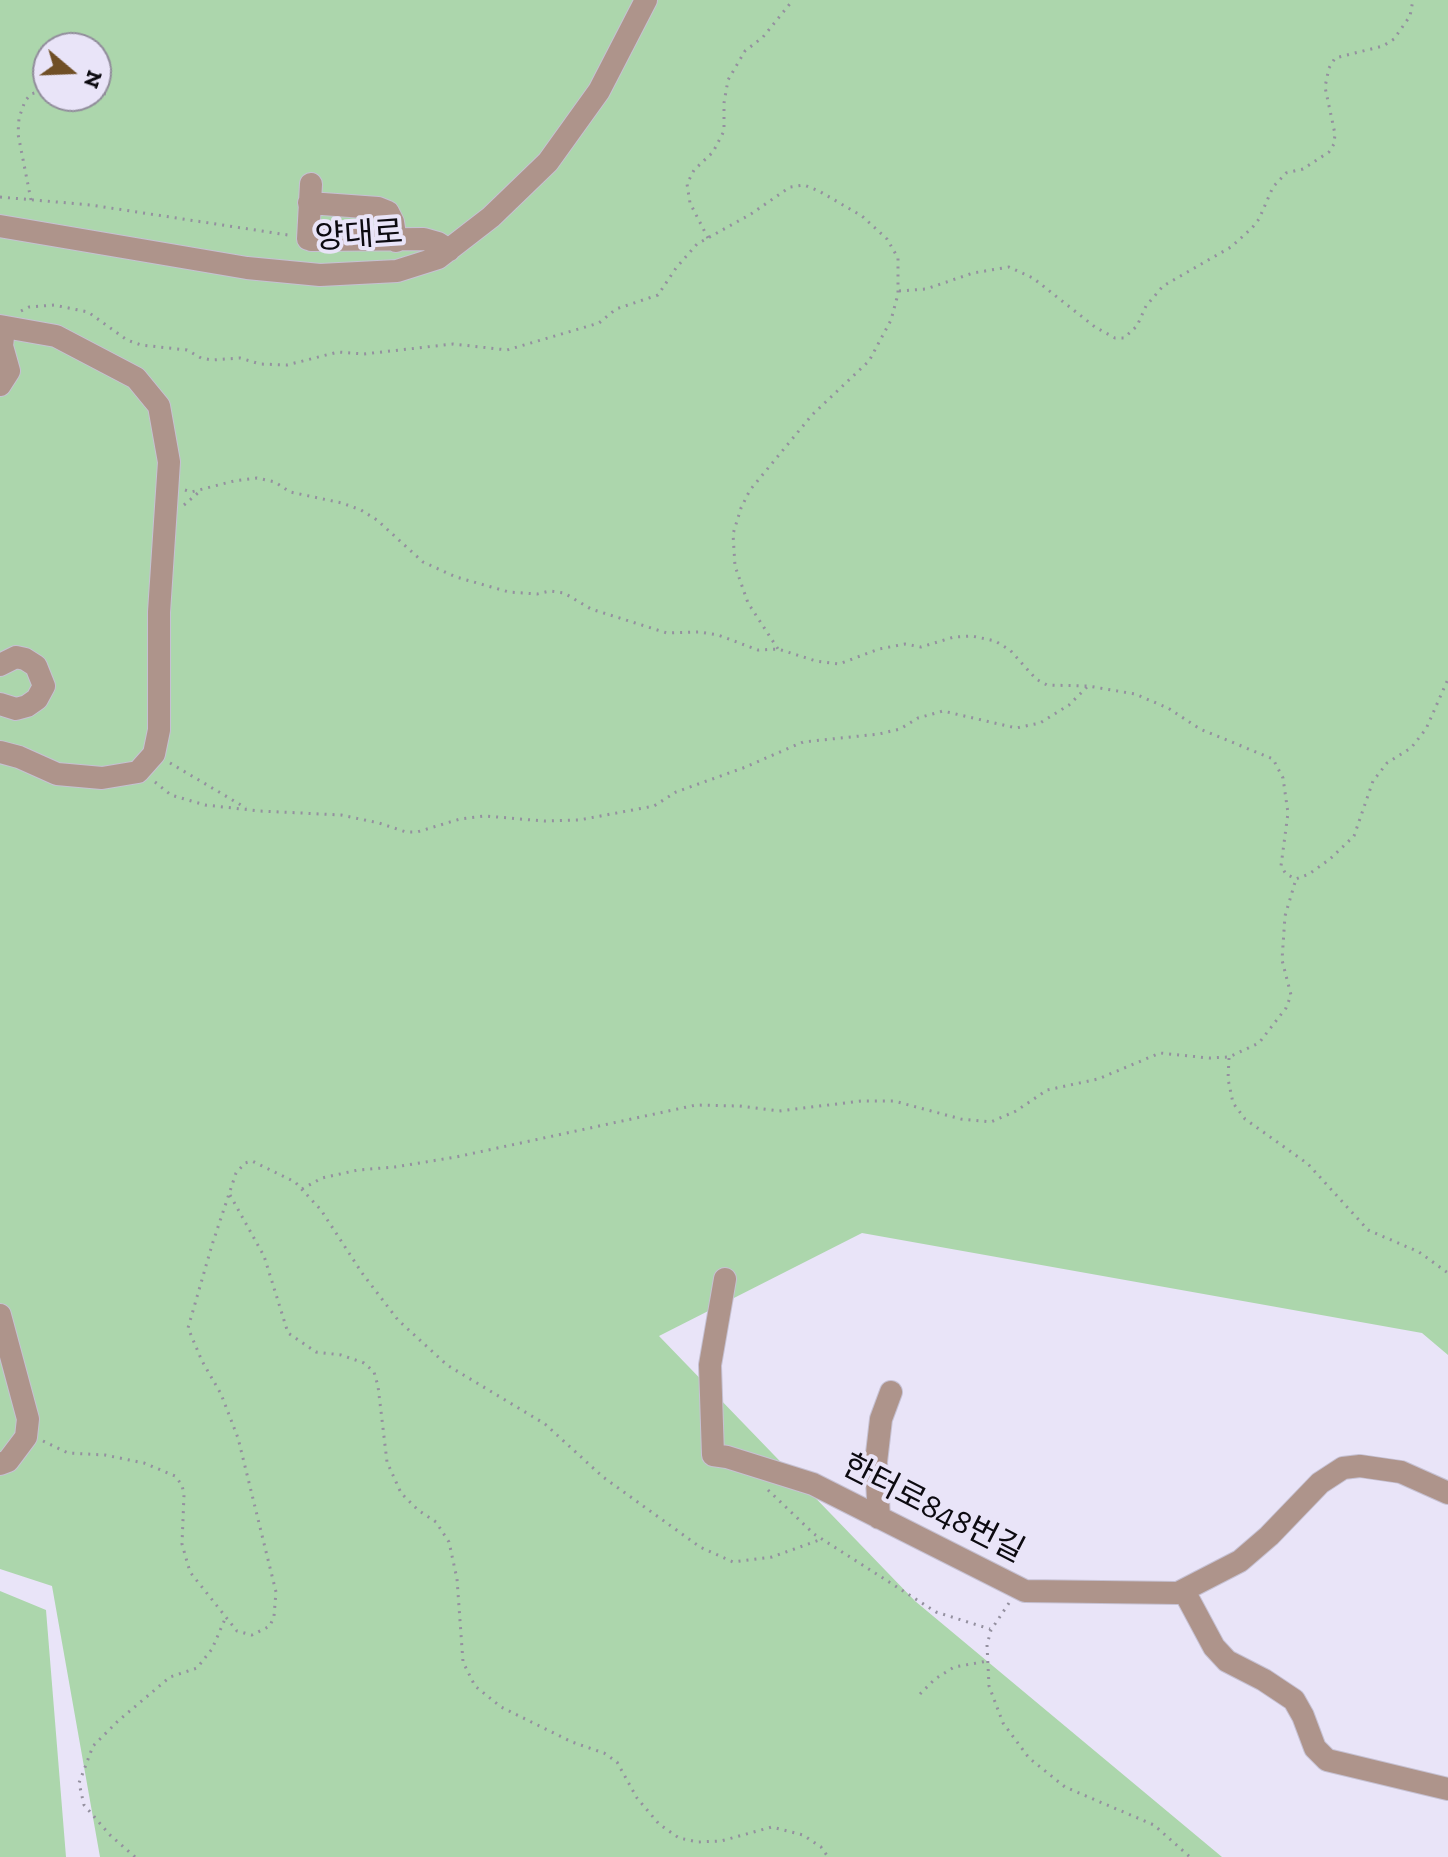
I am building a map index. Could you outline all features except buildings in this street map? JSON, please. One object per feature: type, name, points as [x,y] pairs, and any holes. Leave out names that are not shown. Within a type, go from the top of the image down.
[{"type":"street","name":"양대로","points":[[0,226],[247,268],[320,275],[397,271],[438,258],[491,217],[548,162],[599,91],[646,0]]},
{"type":"street","points":[[396,241],[388,212],[310,194],[310,240],[396,241],[424,239],[449,250]]},
{"type":"street","points":[[0,385],[9,371],[2,346],[2,326],[56,336],[136,378],[159,406],[169,462],[159,612],[159,730],[154,754],[138,772],[102,778],[57,774],[0,752]]},
{"type":"street","points":[[0,665],[16,657],[25,659],[36,666],[44,686],[37,699],[27,706],[16,709],[0,704]]},
{"type":"street","name":"한터로848번길","points":[[725,1279],[710,1365],[713,1455],[813,1484],[1025,1591],[1184,1591],[1240,1561],[1320,1483],[1343,1468],[1360,1466],[1401,1472],[1448,1493]]},
{"type":"street","points":[[0,1315],[28,1419],[26,1437],[8,1461],[0,1464]]},
{"type":"street","points":[[879,1518],[876,1462],[881,1419],[891,1392]]},
{"type":"street","points":[[1184,1591],[1214,1647],[1227,1661],[1294,1700],[1315,1748],[1327,1760],[1448,1789]]},
{"type":"path","points":[[708,238],[690,203],[687,184],[694,170],[713,152],[724,131],[728,80],[745,51],[763,37],[793,0]]},
{"type":"path","points":[[899,291],[926,289],[973,273],[1009,267],[1033,278],[1095,327],[1115,338],[1124,338],[1137,326],[1146,306],[1163,286],[1231,247],[1252,228],[1273,187],[1286,173],[1303,169],[1329,152],[1335,134],[1325,87],[1329,68],[1335,58],[1383,46],[1394,39],[1410,16],[1413,0]]},
{"type":"path","points":[[31,200],[18,134],[19,118],[25,101],[32,94]]},
{"type":"path","points":[[2,326],[12,316],[29,307],[54,305],[88,312],[127,340],[141,345],[187,350],[212,360],[240,358],[260,364],[287,365],[338,352],[364,354],[453,344],[507,350],[599,323],[616,309],[658,295],[697,244],[751,214],[790,187],[804,185],[862,216],[887,239],[898,258],[899,291],[891,320],[869,361],[812,415],[750,490],[741,508],[733,534],[735,566],[748,603],[778,649]]},
{"type":"path","points":[[0,197],[91,205],[310,240]]},
{"type":"path","points":[[168,480],[191,492],[257,478],[275,482],[290,492],[361,510],[377,520],[423,562],[456,577],[509,592],[564,593],[591,609],[667,633],[718,635],[758,650],[778,649],[816,661],[839,664],[905,644],[921,647],[954,637],[972,636],[995,641],[1010,650],[1036,679],[1047,685],[1088,686],[1135,694],[1168,708],[1200,729],[1273,759],[1283,778],[1288,813],[1281,866],[1286,874],[1296,879],[1330,859],[1354,836],[1373,781],[1387,763],[1411,748],[1426,729],[1448,679]]},
{"type":"path","points":[[138,772],[171,795],[205,805],[341,815],[406,832],[485,816],[544,821],[579,820],[654,806],[676,792],[803,742],[879,734],[943,711],[1016,728],[1040,723],[1069,705],[1088,686]]},
{"type":"path","points":[[154,754],[249,810]]},
{"type":"path","points":[[302,1189],[322,1178],[358,1170],[469,1154],[696,1105],[779,1111],[861,1101],[894,1101],[961,1119],[991,1122],[1016,1111],[1047,1090],[1098,1079],[1160,1053],[1229,1057],[1259,1043],[1286,1008],[1291,995],[1282,960],[1285,916],[1296,879]]},
{"type":"path","points":[[1229,1057],[1228,1079],[1233,1103],[1245,1119],[1308,1164],[1368,1230],[1419,1252],[1448,1273]]},
{"type":"path","points":[[26,1431],[68,1453],[105,1455],[144,1463],[175,1476],[182,1485],[184,1495],[182,1544],[190,1572],[244,1635],[263,1631],[270,1626],[276,1592],[238,1438],[221,1394],[188,1328],[236,1173],[245,1163],[252,1161],[272,1169],[302,1189],[321,1210],[362,1273],[398,1320],[447,1365],[545,1424],[603,1477],[700,1547],[733,1562],[772,1557],[822,1539]]},
{"type":"path","points":[[229,1193],[264,1256],[288,1333],[316,1352],[341,1355],[364,1363],[374,1372],[387,1462],[401,1493],[436,1522],[449,1542],[457,1579],[463,1662],[475,1686],[501,1707],[572,1742],[604,1753],[617,1762],[637,1798],[659,1824],[679,1838],[698,1842],[721,1841],[772,1827],[803,1835],[821,1847],[828,1857]]},
{"type":"path","points":[[759,1481],[822,1539],[936,1612],[991,1630]]},
{"type":"path","points":[[1025,1591],[1008,1603],[991,1630],[987,1645],[989,1686],[1003,1723],[1029,1758],[1065,1787],[1154,1825],[1190,1857]]},
{"type":"path","points":[[135,1857],[110,1835],[84,1805],[79,1783],[93,1746],[170,1677],[197,1668],[212,1649],[226,1617]]},
{"type":"path","points":[[920,1694],[935,1679],[954,1667],[988,1661]]},
{"type":"green space","points":[[0,0],[1448,0],[1448,1355],[1422,1333],[862,1233],[659,1336],[915,1601],[1222,1857],[100,1857],[52,1586],[0,1569]]},
{"type":"green space","points":[[0,1591],[46,1610],[66,1857],[0,1857]]}]
